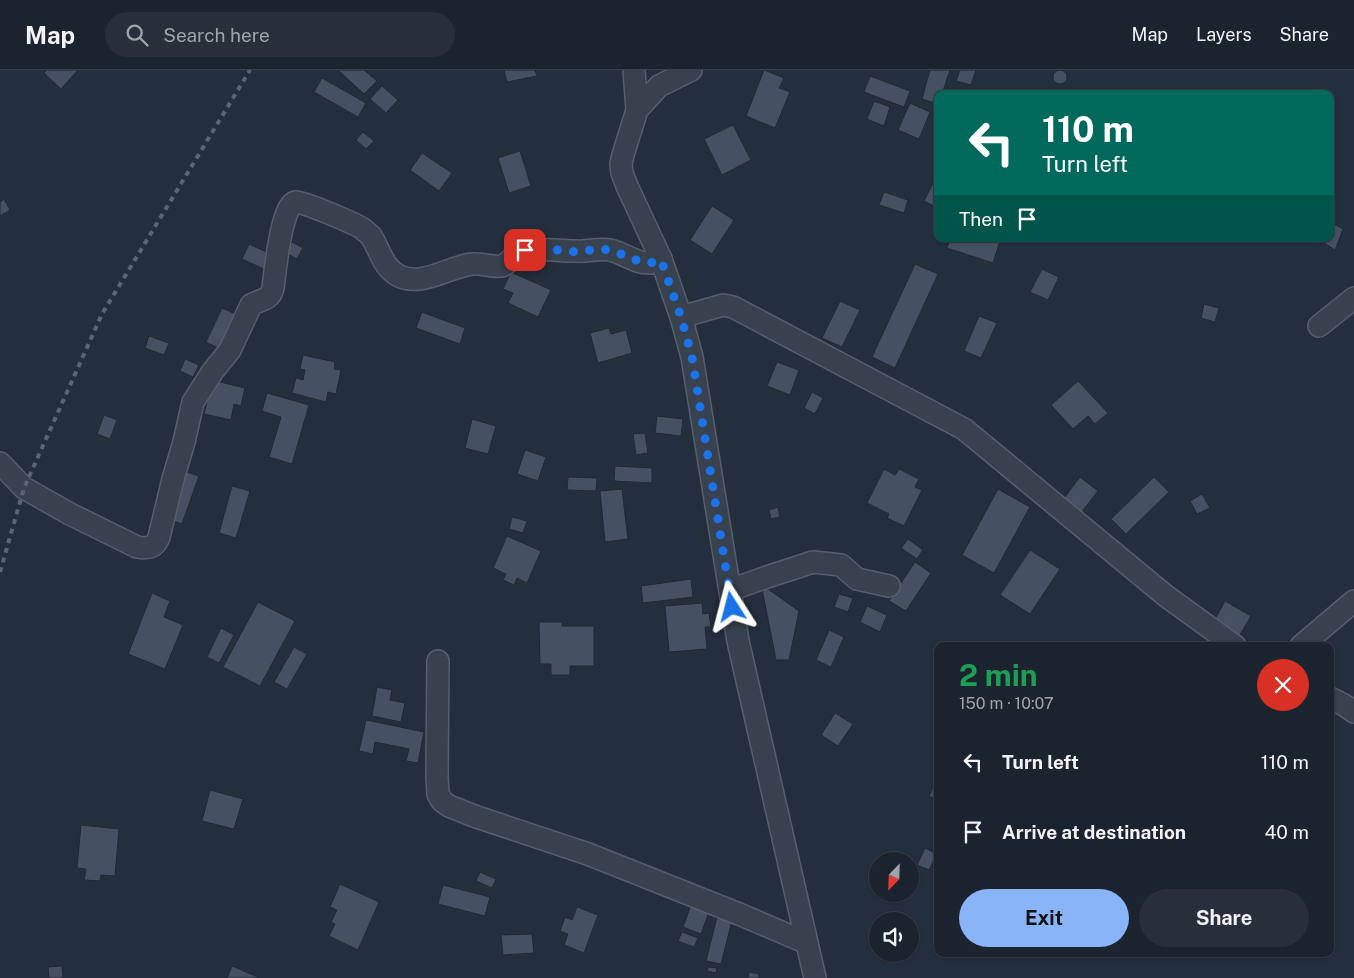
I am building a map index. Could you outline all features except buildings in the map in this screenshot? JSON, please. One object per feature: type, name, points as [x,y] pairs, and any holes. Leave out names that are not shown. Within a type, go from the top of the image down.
[{"type":"street","points":[[634,70],[637,110],[622,155],[622,173],[626,186],[661,260],[681,317],[692,357],[738,641],[815,978]]},
{"type":"street","points":[[637,110],[659,86],[691,70]]},
{"type":"street","points":[[0,463],[24,488],[70,514],[138,547],[151,547],[157,543],[193,402],[213,371],[230,350],[251,305],[271,295],[274,288],[281,234],[288,211],[292,204],[296,202],[307,204],[362,228],[370,235],[390,270],[399,276],[411,280],[422,279],[471,264],[503,266],[525,250],[547,249],[577,252],[597,249],[611,250],[641,262],[650,263],[661,260]]},
{"type":"street","points":[[1319,326],[1354,298]]},
{"type":"street","points":[[681,317],[723,305],[733,307],[964,429],[1166,596],[1229,642]]},
{"type":"street","points":[[730,590],[813,562],[841,566],[857,579],[889,586]]},
{"type":"street","points":[[1306,642],[1354,601]]},
{"type":"street","points":[[438,661],[437,776],[438,794],[442,801],[449,806],[474,816],[588,854],[807,943]]},
{"type":"street","points":[[1334,700],[1354,712]]},
{"type":"railway","points":[[0,572],[24,488],[102,314],[250,70]]},
{"type":"route","points":[[525,250],[547,249],[577,252],[597,249],[611,250],[641,262],[650,263],[661,260],[681,317],[692,357],[732,607]]}]
